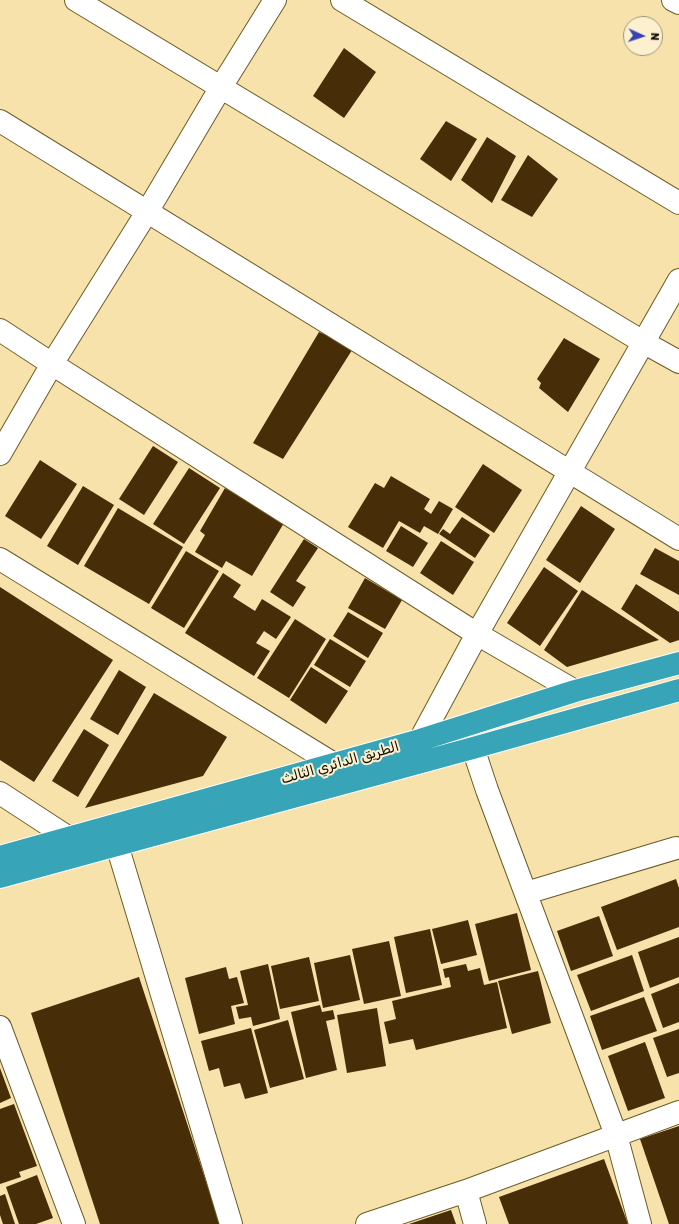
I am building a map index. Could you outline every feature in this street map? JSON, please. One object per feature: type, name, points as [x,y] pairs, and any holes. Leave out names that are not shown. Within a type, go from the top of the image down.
[{"type":"highway","name":"الطريق الدائري الثالث","points":[[0,857],[420,740],[575,691],[679,663]]},
{"type":"highway","name":"الطريق الدائري الثالث","points":[[0,877],[474,748],[679,690]]},
{"type":"street","points":[[76,0],[643,342],[679,362]]},
{"type":"street","points":[[0,454],[52,364],[147,212],[220,87],[275,0]]},
{"type":"street","points":[[342,0],[679,204]]},
{"type":"street","points":[[673,0],[679,3]]},
{"type":"street","points":[[0,121],[679,539]]},
{"type":"street","points":[[420,740],[477,634],[679,280]]},
{"type":"street","points":[[0,330],[477,634],[575,691]]},
{"type":"street","points":[[0,559],[334,764]]},
{"type":"street","points":[[474,748],[488,790],[616,1135],[640,1224]]},
{"type":"street","points":[[0,793],[69,838]]},
{"type":"street","points":[[117,845],[231,1224]]},
{"type":"street","points":[[526,893],[678,851]]},
{"type":"street","points":[[0,1027],[74,1224]]},
{"type":"street","points":[[367,1224],[466,1191],[679,1112]]},
{"type":"street","points":[[466,1191],[475,1224]]},
{"type":"building","points":[[344,48],[376,72],[344,118],[313,96]]},
{"type":"building","points":[[446,121],[477,139],[451,181],[420,159]]},
{"type":"building","points":[[487,137],[516,156],[492,203],[461,180]]},
{"type":"building","points":[[528,155],[558,179],[532,217],[501,200]]},
{"type":"building","points":[[319,332],[354,347],[283,459],[253,443]]},
{"type":"building","points":[[564,338],[600,359],[568,412],[539,388],[541,383],[537,379]]},
{"type":"building","points":[[153,446],[178,462],[144,515],[119,499]]},
{"type":"building","points":[[40,460],[77,484],[41,539],[5,516]]},
{"type":"building","points":[[483,464],[522,490],[494,533],[455,507]]},
{"type":"building","points":[[189,468],[220,488],[184,544],[153,524]]},
{"type":"building","points":[[391,476],[430,499],[424,509],[431,514],[439,501],[453,509],[438,534],[424,526],[420,533],[399,521],[383,548],[348,527],[375,483],[384,488]]},
{"type":"building","points":[[83,486],[114,505],[78,565],[47,546]]},
{"type":"building","points":[[225,488],[284,523],[252,576],[226,561],[222,568],[195,552],[205,535],[200,531]]},
{"type":"building","points":[[581,506],[615,529],[580,583],[546,560]]},
{"type":"building","points":[[118,508],[183,547],[149,604],[84,566]]},
{"type":"building","points":[[462,517],[490,535],[475,558],[439,534],[443,529],[450,534]]},
{"type":"building","points":[[401,526],[428,543],[413,567],[386,551]]},
{"type":"building","points":[[304,539],[318,548],[296,581],[306,587],[293,607],[270,592]]},
{"type":"building","points":[[441,541],[474,562],[453,595],[420,573]]},
{"type":"building","points":[[655,548],[679,561],[679,595],[640,574]]},
{"type":"building","points":[[186,551],[219,571],[184,628],[151,608]]},
{"type":"building","points":[[544,567],[578,591],[540,646],[507,623]]},
{"type":"building","points":[[223,573],[241,585],[233,597],[255,611],[262,599],[291,617],[276,639],[264,631],[256,643],[270,651],[254,676],[185,633]]},
{"type":"building","points":[[365,578],[402,600],[385,629],[348,608]]},
{"type":"building","points":[[636,584],[679,612],[679,640],[670,643],[621,609]]},
{"type":"building","points":[[0,587],[113,660],[34,782],[0,760]]},
{"type":"building","points":[[582,590],[659,640],[567,667],[544,650]]},
{"type":"building","points":[[348,612],[383,633],[368,658],[333,636]]},
{"type":"building","points":[[295,619],[326,639],[289,698],[257,678]]},
{"type":"building","points":[[330,639],[366,661],[350,687],[314,665]]},
{"type":"building","points":[[311,667],[348,691],[326,724],[290,700]]},
{"type":"building","points":[[119,670],[146,687],[118,735],[90,719]]},
{"type":"building","points":[[154,693],[227,737],[203,776],[85,808]]},
{"type":"building","points":[[84,729],[109,745],[78,797],[52,781]]},
{"type":"building","points":[[676,879],[679,888],[679,927],[617,950],[601,907]]},
{"type":"building","points":[[517,913],[531,970],[489,981],[475,924]]},
{"type":"building","points":[[599,916],[613,956],[571,971],[557,931]]},
{"type":"building","points":[[468,920],[477,955],[441,964],[432,929]]},
{"type":"building","points":[[430,929],[442,985],[406,993],[394,937]]},
{"type":"building","points":[[679,937],[679,977],[650,988],[638,952]]},
{"type":"building","points":[[389,941],[401,996],[364,1004],[352,949]]},
{"type":"building","points":[[350,955],[360,1000],[323,1008],[314,963]]},
{"type":"building","points":[[632,955],[644,991],[591,1011],[577,975]]},
{"type":"building","points":[[309,957],[319,1001],[280,1009],[271,966]]},
{"type":"building","points":[[268,964],[280,1019],[253,1026],[251,1017],[239,1019],[236,1007],[248,1005],[240,971]]},
{"type":"building","points":[[466,964],[468,971],[480,968],[484,985],[497,982],[507,1028],[416,1050],[413,1039],[389,1044],[384,1022],[396,1019],[392,1001],[451,987],[449,977],[445,978],[443,969]]},
{"type":"building","points":[[226,967],[229,979],[237,977],[244,1003],[231,1006],[235,1024],[199,1034],[185,978]]},
{"type":"building","points":[[538,971],[551,1023],[512,1034],[498,981]]},
{"type":"building","points":[[139,977],[220,1224],[100,1224],[31,1013]]},
{"type":"building","points":[[679,983],[679,1022],[663,1028],[651,994]]},
{"type":"building","points":[[644,997],[657,1031],[602,1050],[590,1016]]},
{"type":"building","points":[[320,1005],[322,1012],[333,1010],[335,1019],[326,1021],[337,1070],[306,1078],[291,1012]]},
{"type":"building","points":[[377,1008],[386,1066],[347,1073],[337,1015]]},
{"type":"building","points":[[288,1020],[304,1079],[270,1088],[254,1030]]},
{"type":"building","points":[[251,1028],[268,1093],[245,1099],[240,1083],[224,1087],[219,1068],[209,1071],[201,1041]]},
{"type":"building","points":[[679,1029],[679,1073],[667,1077],[653,1038]]},
{"type":"building","points":[[645,1042],[665,1098],[628,1111],[608,1056]]},
{"type":"building","points":[[0,1068],[11,1098],[0,1103]]},
{"type":"building","points":[[14,1104],[37,1166],[19,1172],[21,1177],[0,1184],[0,1109]]},
{"type":"building","points":[[679,1126],[679,1224],[669,1224],[640,1139]]},
{"type":"building","points":[[604,1159],[628,1224],[509,1224],[499,1197]]},
{"type":"building","points":[[37,1175],[53,1218],[36,1224],[19,1224],[6,1187]]},
{"type":"building","points":[[5,1194],[15,1224],[3,1224],[0,1215],[0,1196]]},
{"type":"building","points":[[451,1210],[456,1224],[409,1224]]}]
